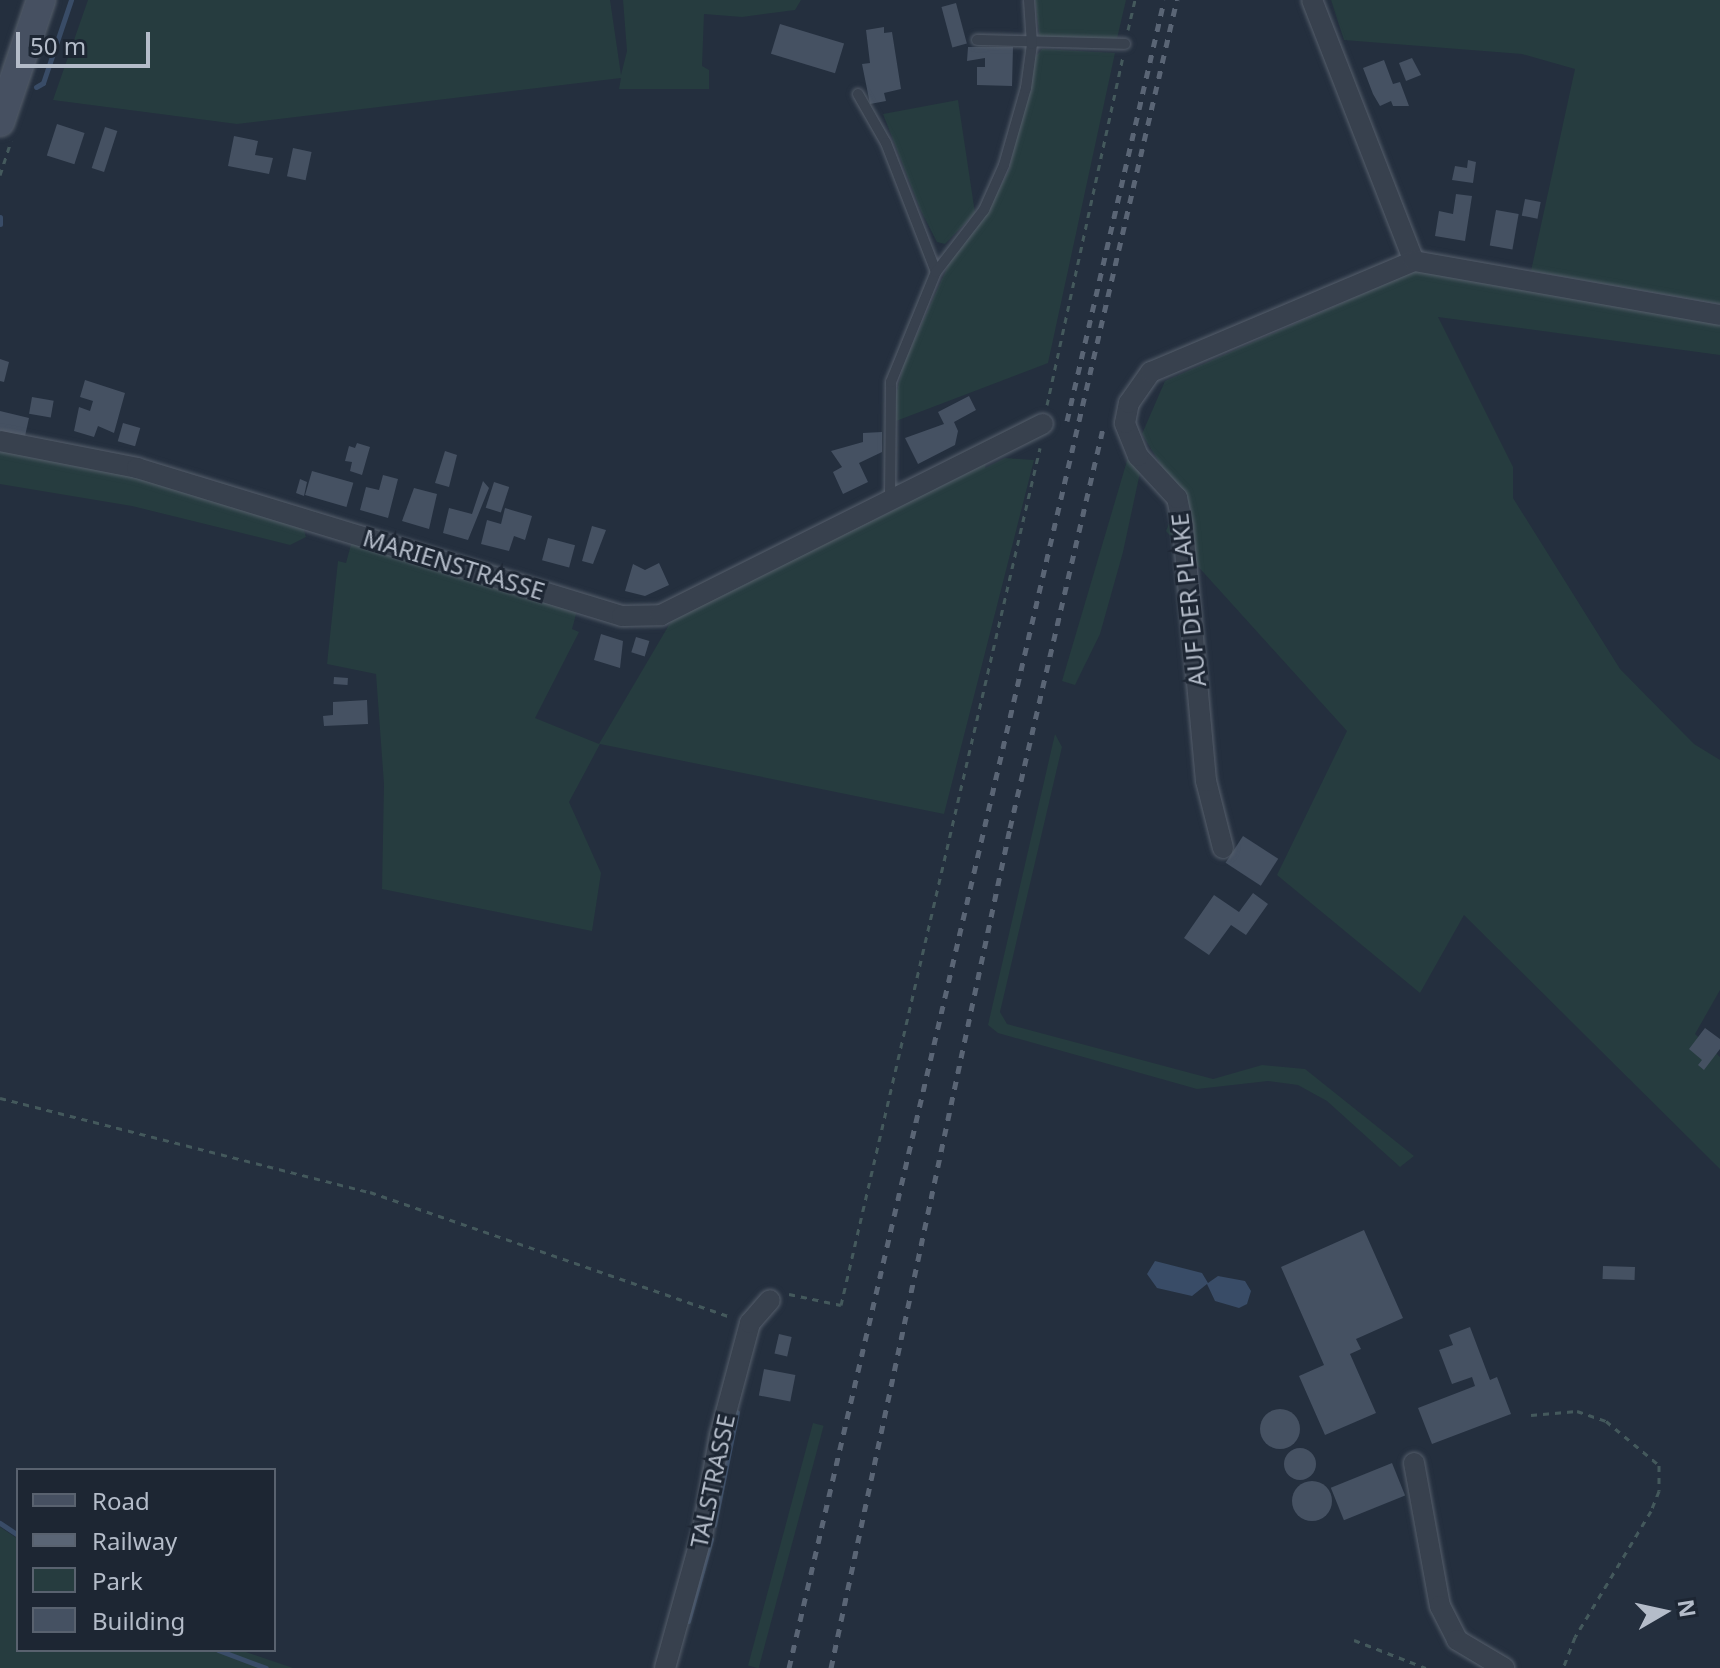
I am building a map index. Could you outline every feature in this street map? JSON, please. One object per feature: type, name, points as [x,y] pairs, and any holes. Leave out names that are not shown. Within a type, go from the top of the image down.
[{"type":"main road","points":[[0,122],[41,0]]},
{"type":"street","points":[[1312,0],[1414,261],[1720,315]]},
{"type":"street","name":"AUF DER PLAKE","points":[[1223,848],[1206,781],[1183,526],[1177,498],[1128,439],[1129,403],[1151,372],[1414,261]]},
{"type":"street","name":"MARIENSTRASSE","points":[[0,441],[137,468],[622,616],[661,615],[1043,424]]},
{"type":"street","name":"TALSTRASSE","points":[[665,1668],[750,1323],[770,1300]]},
{"type":"street","points":[[1414,1463],[1440,1606],[1457,1640],[1504,1668]]},
{"type":"lane","points":[[890,501],[891,382],[936,272],[984,210],[1004,165],[1032,44],[1029,0]]},
{"type":"lane","points":[[977,40],[1032,44],[1125,44]]},
{"type":"lane","points":[[858,94],[886,143],[936,272]]},
{"type":"path","points":[[770,1300],[793,1294],[841,1305],[1039,462],[1043,424],[1135,0]]},
{"type":"path","points":[[0,1098],[370,1192],[750,1323]]},
{"type":"path","points":[[1531,1415],[1577,1411],[1606,1421],[1659,1465],[1659,1491],[1651,1511],[1575,1637],[1563,1668]]},
{"type":"path","points":[[1354,1640],[1426,1668]]},
{"type":"green space","points":[[88,0],[610,0],[621,75],[627,51],[623,0],[801,0],[795,10],[742,17],[704,14],[702,66],[709,70],[709,89],[619,89],[621,78],[237,124],[53,100]]},
{"type":"green space","points":[[1035,0],[1126,0],[1116,43],[1040,40]]},
{"type":"green space","points":[[1331,0],[1720,0],[1720,304],[1531,271],[1575,69],[1522,54],[1344,40]]},
{"type":"green space","points":[[1042,49],[1115,53],[1048,363],[896,421],[895,399],[904,363],[952,257],[985,216],[1009,170],[1035,57]]},
{"type":"green space","points":[[958,100],[975,213],[945,244],[937,242],[921,211],[883,114]]},
{"type":"green space","points":[[1421,268],[1720,325],[1720,355],[1438,317],[1513,467],[1513,498],[1620,669],[1694,744],[1720,760],[1720,990],[1695,1034],[1720,1057],[1720,1169],[1464,915],[1420,993],[1277,875],[1347,731],[1166,531],[1180,496],[1142,434],[1165,381]]},
{"type":"green space","points":[[0,449],[136,477],[303,527],[306,537],[290,545],[132,506],[0,484]]},
{"type":"green space","points":[[1129,454],[1141,468],[1123,552],[1100,634],[1075,685],[1062,681]]},
{"type":"green space","points":[[987,458],[985,468],[1005,458],[1034,460],[944,814],[600,744],[569,802],[601,873],[592,931],[382,889],[384,784],[376,674],[327,664],[338,561],[346,563],[352,541],[578,607],[572,629],[579,632],[535,718],[599,744],[676,613]]},
{"type":"green space","points":[[1055,734],[1062,747],[1000,1012],[1007,1024],[1213,1079],[1262,1065],[1305,1069],[1414,1156],[1400,1167],[1327,1101],[1298,1085],[1268,1081],[1197,1089],[998,1033],[988,1025]]},
{"type":"green space","points":[[813,1423],[824,1426],[759,1668],[748,1665]]},
{"type":"green space","points":[[0,1527],[16,1538],[16,1652],[246,1652],[293,1668],[0,1668]]},
{"type":"water","points":[[1155,1261],[1202,1273],[1208,1283],[1218,1276],[1245,1281],[1251,1291],[1247,1304],[1239,1308],[1215,1301],[1207,1284],[1192,1296],[1157,1288],[1147,1274]]},
{"type":"building","points":[[956,3],[967,44],[952,47],[942,7]]},
{"type":"building","points":[[780,24],[844,44],[835,73],[771,54]]},
{"type":"building","points":[[884,27],[884,33],[892,32],[901,89],[884,93],[886,101],[870,104],[862,64],[870,63],[866,30]]},
{"type":"building","points":[[968,47],[1013,47],[1012,86],[977,85],[977,67],[985,67],[985,58],[967,61]]},
{"type":"building","points":[[1412,58],[1421,75],[1406,81],[1399,63]]},
{"type":"building","points":[[1384,60],[1393,84],[1400,82],[1409,106],[1393,106],[1391,101],[1380,106],[1373,94],[1363,68]]},
{"type":"building","points":[[57,124],[85,133],[74,164],[47,155]]},
{"type":"building","points":[[105,127],[117,131],[104,172],[92,168]]},
{"type":"building","points":[[234,136],[258,141],[255,155],[273,158],[269,174],[228,166]]},
{"type":"building","points":[[293,148],[312,152],[306,180],[287,176]]},
{"type":"building","points":[[1468,160],[1476,162],[1473,183],[1452,180],[1455,166],[1467,168]]},
{"type":"building","points":[[1456,194],[1472,196],[1465,241],[1435,236],[1439,211],[1453,214]]},
{"type":"building","points":[[1525,199],[1541,202],[1537,219],[1522,216]]},
{"type":"building","points":[[1496,210],[1519,214],[1512,249],[1490,245]]},
{"type":"building","points":[[0,359],[9,362],[4,382],[0,381]]},
{"type":"building","points":[[85,380],[125,393],[114,433],[98,426],[94,437],[74,431],[79,407],[90,411],[93,401],[80,397]]},
{"type":"building","points":[[969,396],[976,410],[954,422],[958,431],[955,445],[918,464],[905,438],[944,424],[938,412]]},
{"type":"building","points":[[32,397],[54,401],[51,418],[29,414]]},
{"type":"building","points":[[0,411],[29,418],[25,436],[0,431]]},
{"type":"building","points":[[123,423],[140,428],[135,446],[118,441]]},
{"type":"building","points":[[882,432],[882,452],[859,463],[868,482],[843,494],[833,472],[842,467],[831,451],[863,442],[863,433]]},
{"type":"building","points":[[357,443],[370,447],[362,475],[350,471],[352,462],[345,461],[349,446],[355,448]]},
{"type":"building","points":[[445,451],[457,455],[449,487],[435,483]]},
{"type":"building","points":[[312,471],[353,483],[346,507],[305,495]]},
{"type":"building","points":[[383,475],[398,479],[388,518],[360,510],[366,487],[379,490]]},
{"type":"building","points":[[300,479],[307,482],[304,496],[296,493]]},
{"type":"building","points":[[483,481],[489,488],[468,540],[443,533],[449,508],[472,514]]},
{"type":"building","points":[[494,482],[509,487],[501,513],[486,508]]},
{"type":"building","points":[[414,488],[437,494],[429,529],[402,521]]},
{"type":"building","points":[[505,508],[532,516],[525,540],[514,536],[509,551],[481,544],[487,520],[501,524]]},
{"type":"building","points":[[592,526],[606,530],[593,564],[582,561]]},
{"type":"building","points":[[548,538],[575,545],[569,567],[542,560]]},
{"type":"building","points":[[659,563],[669,585],[645,596],[625,591],[633,564],[645,570]]},
{"type":"building","points":[[601,634],[623,641],[620,668],[594,660]]},
{"type":"building","points":[[636,637],[649,641],[645,656],[631,652]]},
{"type":"building","points":[[334,677],[348,678],[347,685],[334,684]]},
{"type":"building","points":[[367,700],[368,724],[324,726],[323,716],[333,715],[333,702]]},
{"type":"building","points":[[1243,836],[1278,859],[1261,886],[1226,863]]},
{"type":"building","points":[[1253,893],[1268,904],[1246,935],[1231,925],[1209,955],[1184,938],[1214,895],[1239,912]]},
{"type":"building","points":[[1705,1028],[1720,1039],[1720,1049],[1704,1070],[1698,1065],[1702,1060],[1689,1049]]},
{"type":"building","points":[[1364,1230],[1403,1318],[1356,1339],[1361,1349],[1350,1354],[1376,1413],[1325,1435],[1299,1376],[1324,1365],[1281,1267]]},
{"type":"building","points":[[1603,1266],[1635,1267],[1635,1280],[1603,1279]]},
{"type":"building","points":[[1470,1327],[1490,1380],[1497,1377],[1511,1414],[1432,1444],[1418,1408],[1475,1386],[1472,1377],[1452,1384],[1439,1350],[1453,1345],[1449,1335]]},
{"type":"building","points":[[779,1334],[792,1337],[787,1356],[775,1353]]},
{"type":"building","points":[[764,1369],[795,1375],[790,1402],[759,1396]]},
{"type":"building","points":[[1280,1409],[1294,1415],[1300,1429],[1294,1443],[1280,1449],[1266,1443],[1260,1429],[1266,1415]]},
{"type":"building","points":[[1300,1448],[1311,1453],[1316,1464],[1311,1475],[1300,1480],[1289,1475],[1284,1464],[1289,1453]]},
{"type":"building","points":[[1392,1463],[1405,1495],[1344,1520],[1331,1488]]},
{"type":"building","points":[[1312,1481],[1326,1487],[1332,1501],[1326,1515],[1312,1521],[1298,1515],[1292,1501],[1298,1487]]},
{"type":"waterway","points":[[36,87],[43,83],[71,0]]},
{"type":"waterway","points":[[0,217],[0,224]]},
{"type":"waterway","points":[[714,1525],[737,1412]]},
{"type":"waterway","points":[[0,1523],[16,1534]]},
{"type":"waterway","points":[[688,1621],[711,1539]]},
{"type":"waterway","points":[[223,1652],[266,1668]]},
{"type":"railway","points":[[1067,421],[1164,0]]},
{"type":"railway","points":[[789,1668],[1177,0]]},
{"type":"railway","points":[[831,1668],[1010,828],[1104,425]]}]
